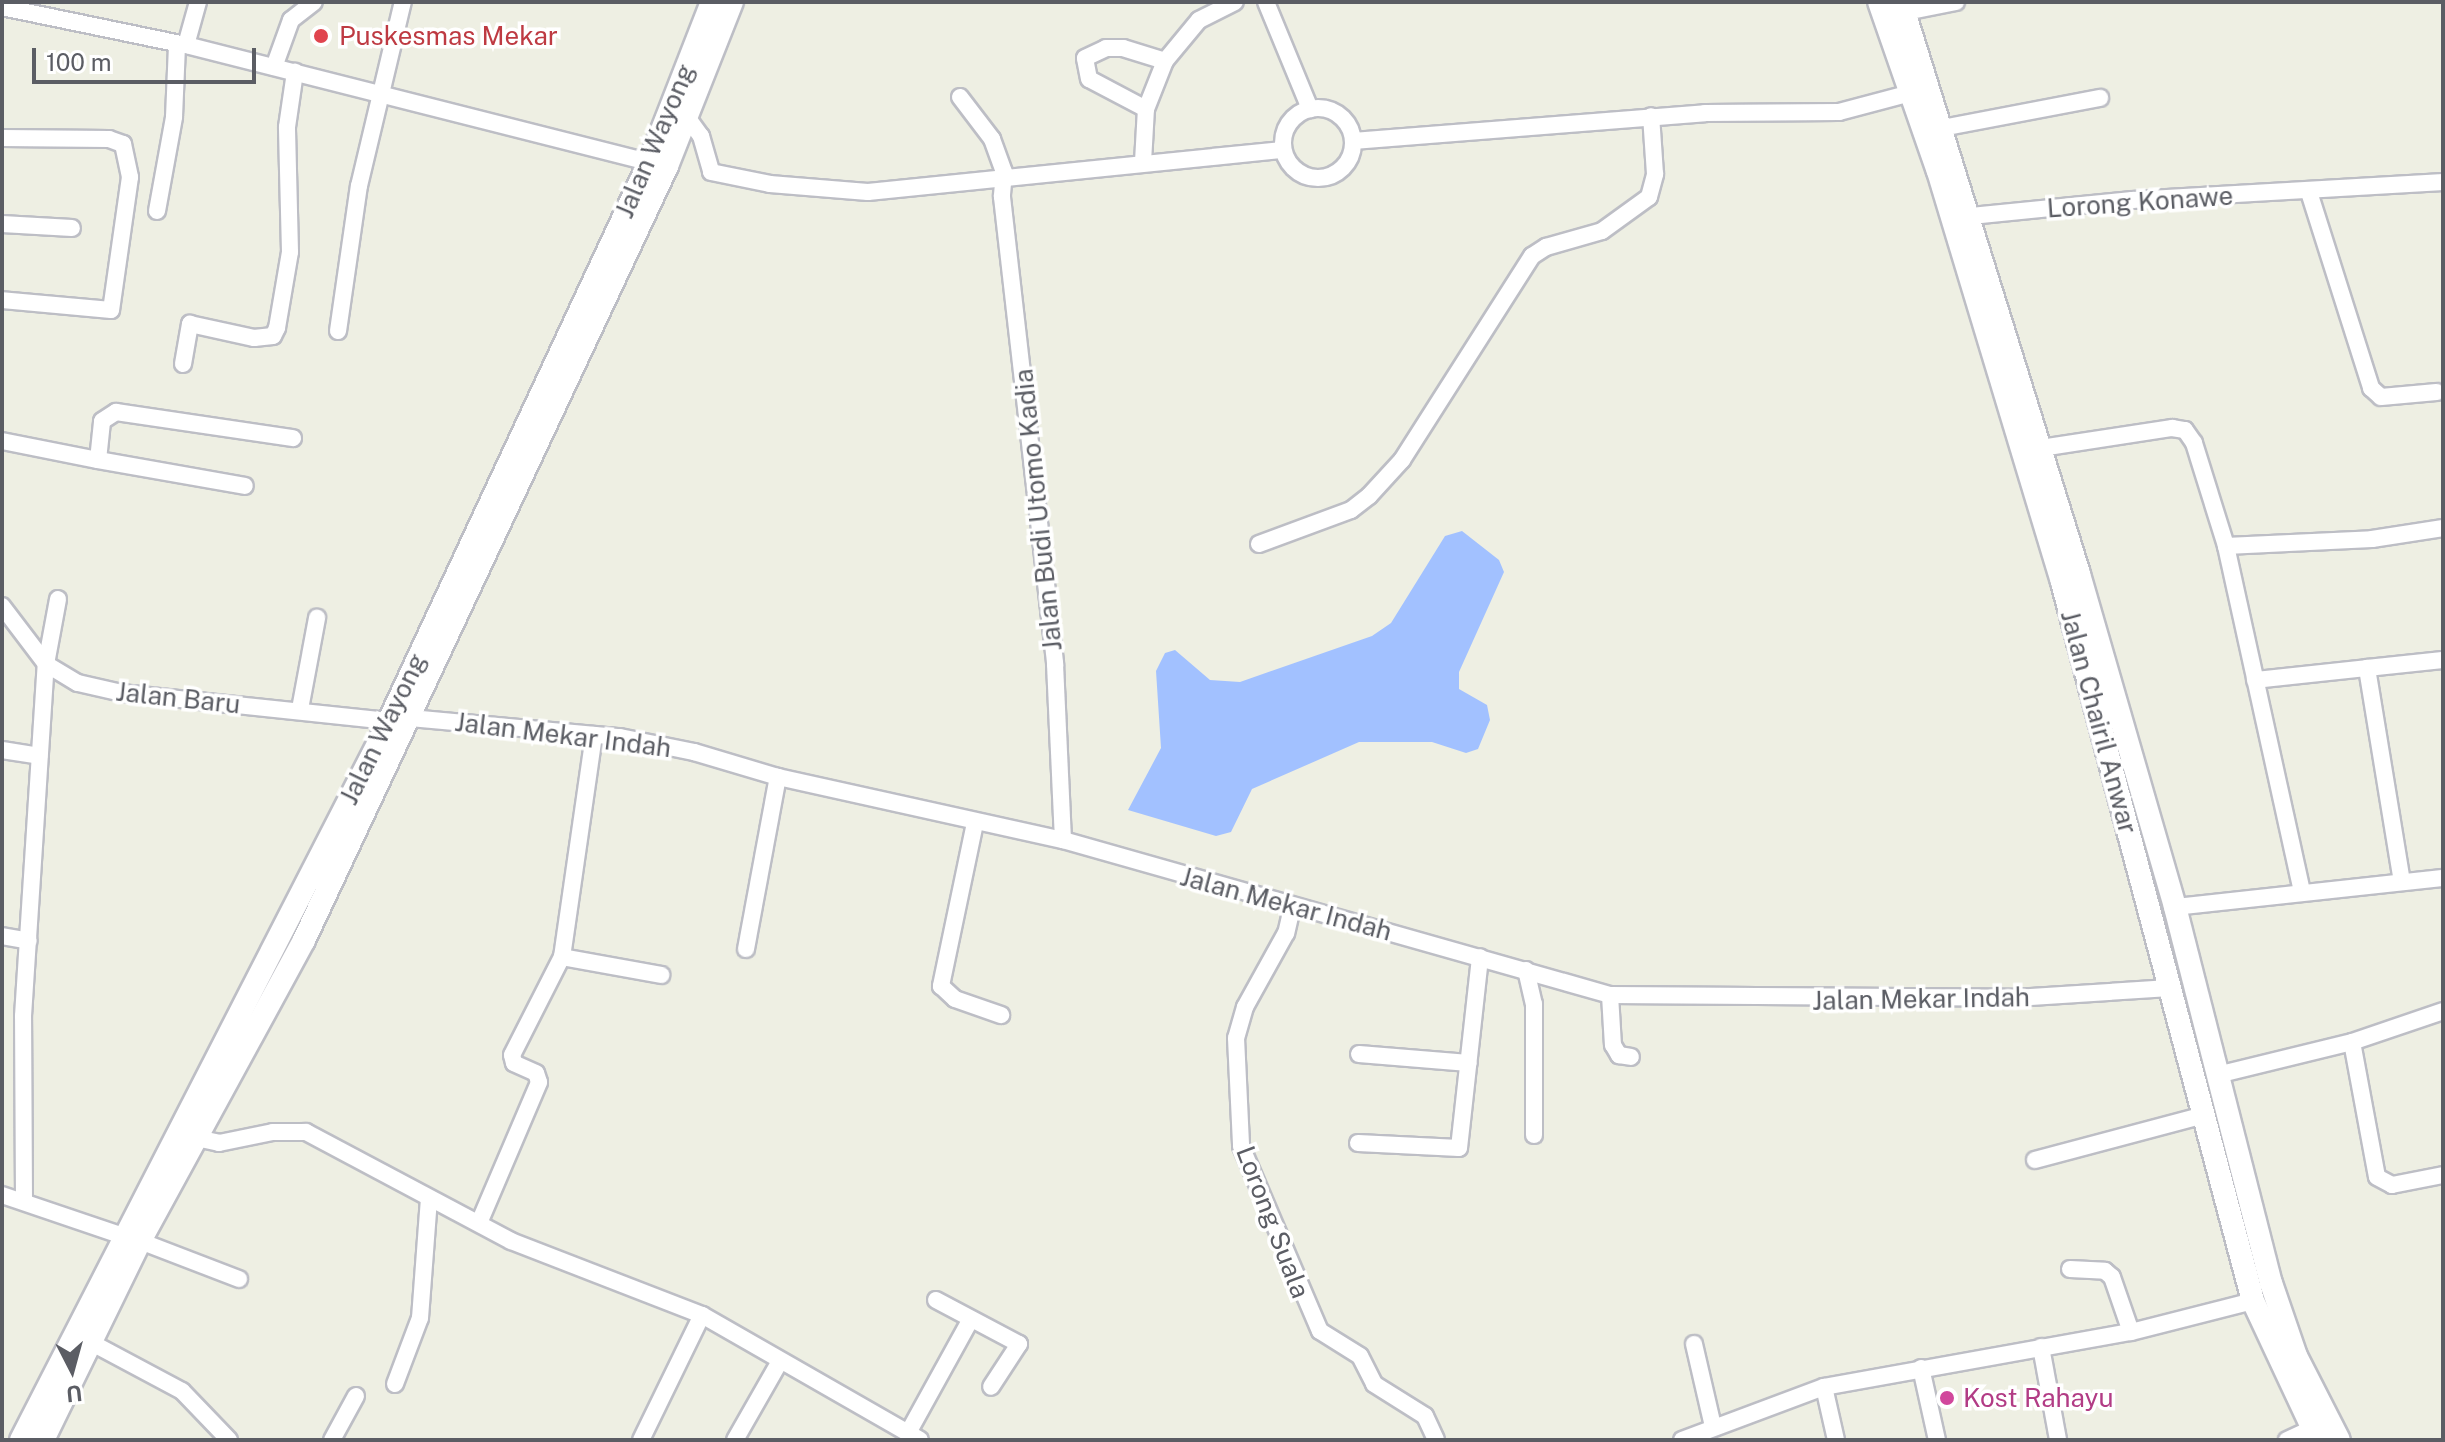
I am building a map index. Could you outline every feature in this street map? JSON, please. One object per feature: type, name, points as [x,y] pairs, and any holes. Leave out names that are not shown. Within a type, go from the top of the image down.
[{"type":"main road","name":"Jalan Wayong","points":[[21,1440],[70,1364],[132,1239],[188,1137],[304,940],[399,720],[658,164],[712,2]]},
{"type":"main road","name":"Jalan Wayong","points":[[658,164],[687,117],[732,2]]},
{"type":"main road","name":"Jalan Chairil Anwar","points":[[1879,2],[1919,91],[1942,128],[1971,216],[2175,907],[2271,1283],[2296,1356],[2339,1440]]},
{"type":"main road","name":"Jalan Chairil Anwar","points":[[1903,7],[1919,91],[2057,567],[2170,988],[2200,1116],[2253,1301],[2314,1435]]},
{"type":"main road","name":"Jalan Wayong","points":[[188,1137],[282,932],[399,720]]},
{"type":"main road","points":[[2127,824],[2149,817]]},
{"type":"main road","points":[[282,932],[304,940]]},
{"type":"main road","name":"Jalan Wayong","points":[[43,1440],[70,1364],[92,1343],[132,1239]]},
{"type":"street","points":[[157,211],[174,117],[182,44],[198,2]]},
{"type":"street","points":[[274,67],[291,20],[314,2]]},
{"type":"street","points":[[338,331],[359,186],[403,2]]},
{"type":"street","points":[[1143,162],[1146,109],[1165,61],[1199,20],[1235,2]]},
{"type":"street","points":[[1266,2],[1310,109]]},
{"type":"street","points":[[1903,7],[1956,2]]},
{"type":"street","points":[[2,7],[182,44],[383,92],[658,164]]},
{"type":"street","points":[[1146,109],[1089,79],[1085,58],[1106,48],[1123,48],[1165,61]]},
{"type":"street","points":[[183,364],[190,324],[254,338],[273,336],[277,328],[290,252],[287,127],[295,72]]},
{"type":"street","points":[[1353,141],[1651,116],[1839,112],[1919,91]]},
{"type":"street","name":"Jalan Budi Utomo Kadia","points":[[960,97],[992,139],[1003,180],[1055,664],[1063,840]]},
{"type":"street","points":[[1942,128],[2100,98]]},
{"type":"street","points":[[1310,109],[1334,112],[1353,141],[1345,166],[1322,178],[1304,176],[1290,166],[1283,150],[1288,124],[1310,109]]},
{"type":"street","points":[[1259,544],[1324,522],[1369,496],[1402,460],[1532,256],[1546,247],[1602,231],[1649,197],[1655,174],[1651,116]]},
{"type":"street","points":[[687,117],[701,136],[711,172],[770,184],[868,192],[1283,150]]},
{"type":"street","points":[[2,138],[109,139],[123,144],[130,177],[111,310],[2,300]]},
{"type":"street","name":"Lorong Konawe","points":[[1971,216],[2132,200],[2443,182]]},
{"type":"street","points":[[2309,192],[2371,388],[2381,397],[2437,392]]},
{"type":"street","points":[[2,224],[72,228]]},
{"type":"street","points":[[98,460],[102,421],[116,412],[293,438]]},
{"type":"street","points":[[2041,448],[2185,430],[2194,443],[2226,546],[2302,891]]},
{"type":"street","points":[[2,441],[245,486]]},
{"type":"street","points":[[2226,546],[2372,539],[2443,528]]},
{"type":"street","points":[[24,1200],[20,1144],[29,941],[46,664],[58,599]]},
{"type":"street","name":"Jalan Baru","points":[[2,606],[46,664],[98,688],[399,720]]},
{"type":"street","points":[[300,709],[317,618]]},
{"type":"street","points":[[2255,680],[2443,660]]},
{"type":"street","points":[[2367,668],[2402,882]]},
{"type":"street","name":"Jalan Mekar Indah","points":[[399,720],[594,735],[694,752],[778,777],[1063,840],[1292,908],[1610,995],[2015,998],[2170,988]]},
{"type":"street","points":[[479,1223],[539,1082],[536,1073],[514,1063],[512,1055],[562,957],[594,735]]},
{"type":"street","points":[[2,750],[40,756]]},
{"type":"street","points":[[746,949],[778,777]]},
{"type":"street","points":[[975,823],[941,986],[955,999],[1001,1015]]},
{"type":"street","points":[[2175,907],[2443,878]]},
{"type":"street","name":"Lorong Suala","points":[[1292,908],[1286,933],[1245,1007],[1236,1038],[1241,1146],[1320,1331],[1366,1361],[1374,1384],[1425,1416],[1436,1440]]},
{"type":"street","points":[[2,936],[29,941]]},
{"type":"street","points":[[562,957],[661,975]]},
{"type":"street","points":[[1358,1143],[1459,1148],[1480,957]]},
{"type":"street","points":[[1526,970],[1534,1004],[1534,1135]]},
{"type":"street","points":[[1610,995],[1613,1045],[1619,1055],[1631,1057]]},
{"type":"street","points":[[2217,1075],[2352,1042],[2443,1011]]},
{"type":"street","points":[[2352,1042],[2377,1177],[2392,1185],[2443,1175]]},
{"type":"street","points":[[1359,1054],[1469,1063]]},
{"type":"street","points":[[2035,1160],[2200,1116]]},
{"type":"street","points":[[188,1137],[306,1132],[511,1241],[702,1315],[914,1437],[971,1319]]},
{"type":"street","points":[[2,1195],[24,1200],[239,1279]]},
{"type":"street","points":[[395,1384],[420,1318],[429,1199]]},
{"type":"street","points":[[2070,1269],[2105,1271],[2112,1277],[2131,1332]]},
{"type":"street","points":[[936,1300],[1019,1344],[991,1387]]},
{"type":"street","points":[[1682,1440],[1824,1387],[2131,1332],[2253,1301]]},
{"type":"street","points":[[641,1440],[702,1315]]},
{"type":"street","points":[[92,1343],[182,1391],[229,1440]]},
{"type":"street","points":[[1694,1344],[1707,1433]]},
{"type":"street","points":[[2041,1347],[2058,1440]]},
{"type":"street","points":[[735,1440],[780,1361]]},
{"type":"street","points":[[1921,1368],[1937,1440]]},
{"type":"street","points":[[1824,1387],[1836,1440]]},
{"type":"street","points":[[332,1440],[356,1396]]},
{"type":"street","points":[[2287,1440],[2314,1435]]},
{"type":"water","points":[[1462,531],[1499,560],[1504,572],[1459,672],[1459,689],[1487,705],[1490,720],[1478,749],[1466,753],[1432,742],[1359,742],[1252,789],[1231,832],[1216,836],[1128,810],[1161,748],[1156,671],[1165,653],[1175,650],[1210,680],[1240,682],[1372,636],[1391,623],[1445,536]]},
{"type":"place","name":"Puskesmas Mekar","points":[[321,36]]},
{"type":"place","name":"Kost Rahayu","points":[[1947,1398]]}]
